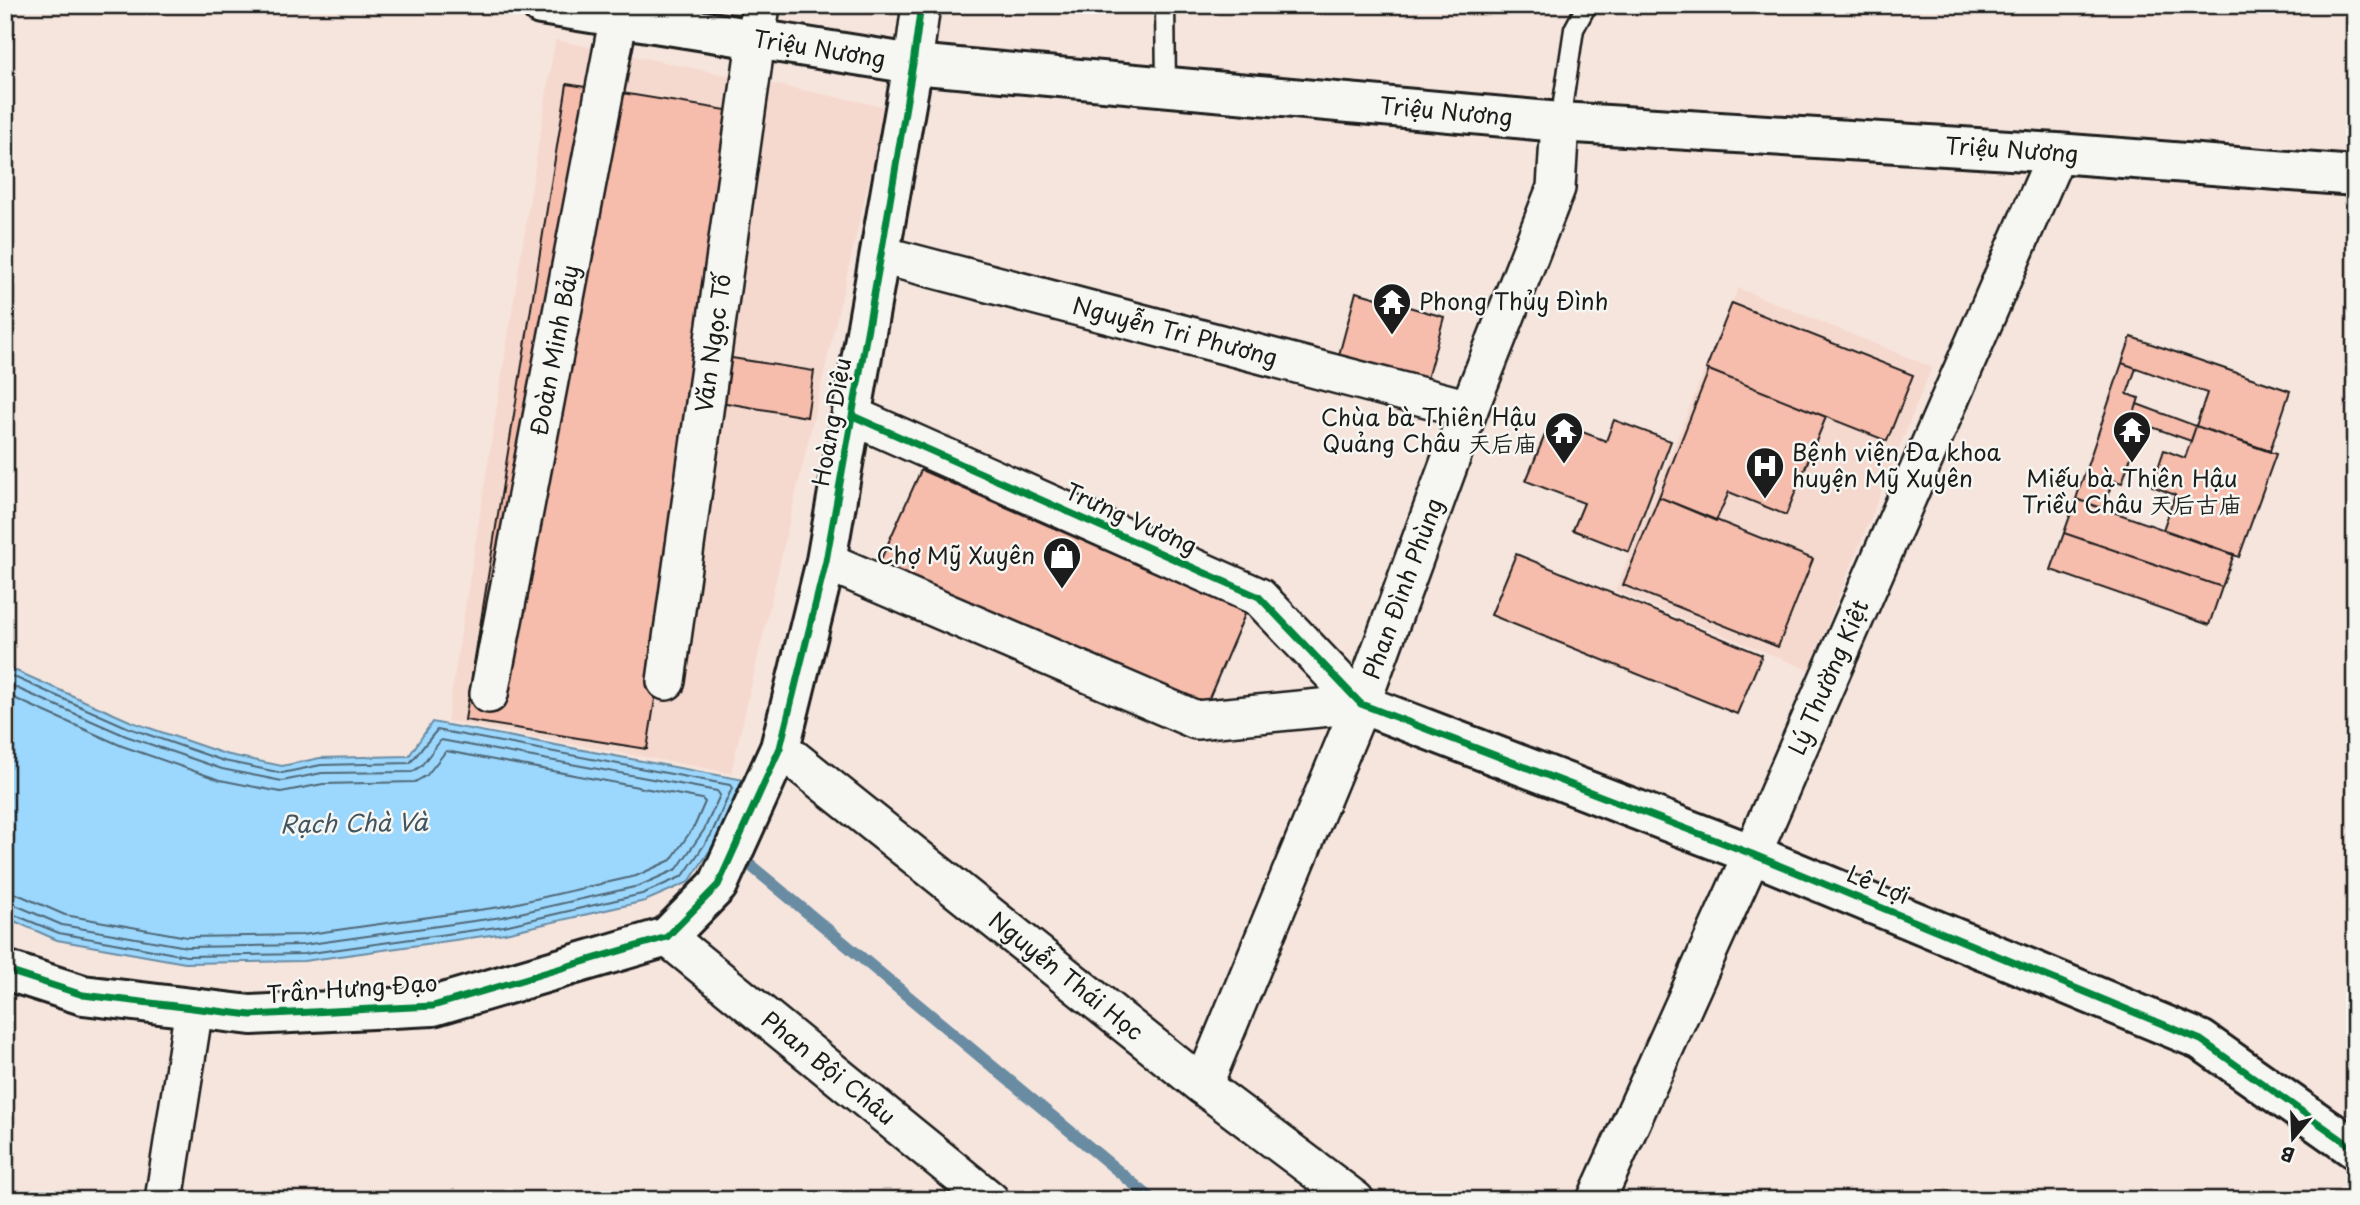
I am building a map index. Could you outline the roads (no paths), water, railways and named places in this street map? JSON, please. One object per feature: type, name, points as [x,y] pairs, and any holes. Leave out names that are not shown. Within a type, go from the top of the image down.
[{"type":"street","name":"Triệu Nương","points":[[541,5],[758,23],[914,64],[1560,122],[2057,153],[2355,176]]},
{"type":"street","name":"Hoàng Diệu","points":[[718,885],[780,748],[826,561],[914,64],[921,5]]},
{"type":"street","name":"Đoàn Minh Bảy","points":[[489,694],[620,12]]},
{"type":"street","name":"Văn Ngọc Tố","points":[[666,681],[758,23]]},
{"type":"street","name":"Phan Đình Phùng","points":[[1203,1086],[1361,704],[1469,409],[1556,188],[1560,122]]},
{"type":"street","name":"Lý Thường Kiệt","points":[[1596,1200],[1752,854],[2057,153]]},
{"type":"street","name":"Nguyễn Tri Phương","points":[[881,255],[1469,409]]},
{"type":"street","name":"Trưng Vương","points":[[853,416],[1259,597],[1361,704]]},
{"type":"street","points":[[826,561],[1196,720],[1361,704]]},
{"type":"street","name":"Lê Lợi","points":[[1361,704],[1752,854],[2201,1040],[2355,1149]]},
{"type":"street","name":"Nguyễn Thái Học","points":[[780,748],[1203,1086],[1355,1200]]},
{"type":"street","name":"Trần Hưng Đạo","points":[[5,970],[83,995],[251,1015],[433,1006],[667,937],[718,885]]},
{"type":"street","name":"Phan Bội Châu","points":[[667,937],[990,1200]]},
{"type":"street","points":[[164,1200],[194,1008]]},
{"type":"lane","points":[[1165,5],[1166,86]]},
{"type":"lane","points":[[1560,122],[1574,29],[1587,5]]},
{"type":"water","name":"Rạch Chà Và","points":[[5,666],[132,722],[225,754],[282,766],[320,758],[409,756],[432,722],[744,780],[718,838],[689,882],[645,901],[505,933],[304,961],[185,963],[57,940],[5,917]]},
{"type":"waterway","points":[[738,855],[1153,1200]]},
{"type":"place","name":"Phong Thủy Đình","points":[[1392,336]]},
{"type":"place","name":"Miếu bà Thiên Hậu Triều Châu 天后古庙","points":[[2132,464]]},
{"type":"place","name":"Chùa bà Thiên Hậu Quảng Châu 天后庙","points":[[1564,465]]},
{"type":"place","name":"Bệnh viện Đa khoa huyện Mỹ Xuyên","points":[[1765,500]]},
{"type":"place","name":"Chợ Mỹ Xuyên","points":[[1062,590]]}]
